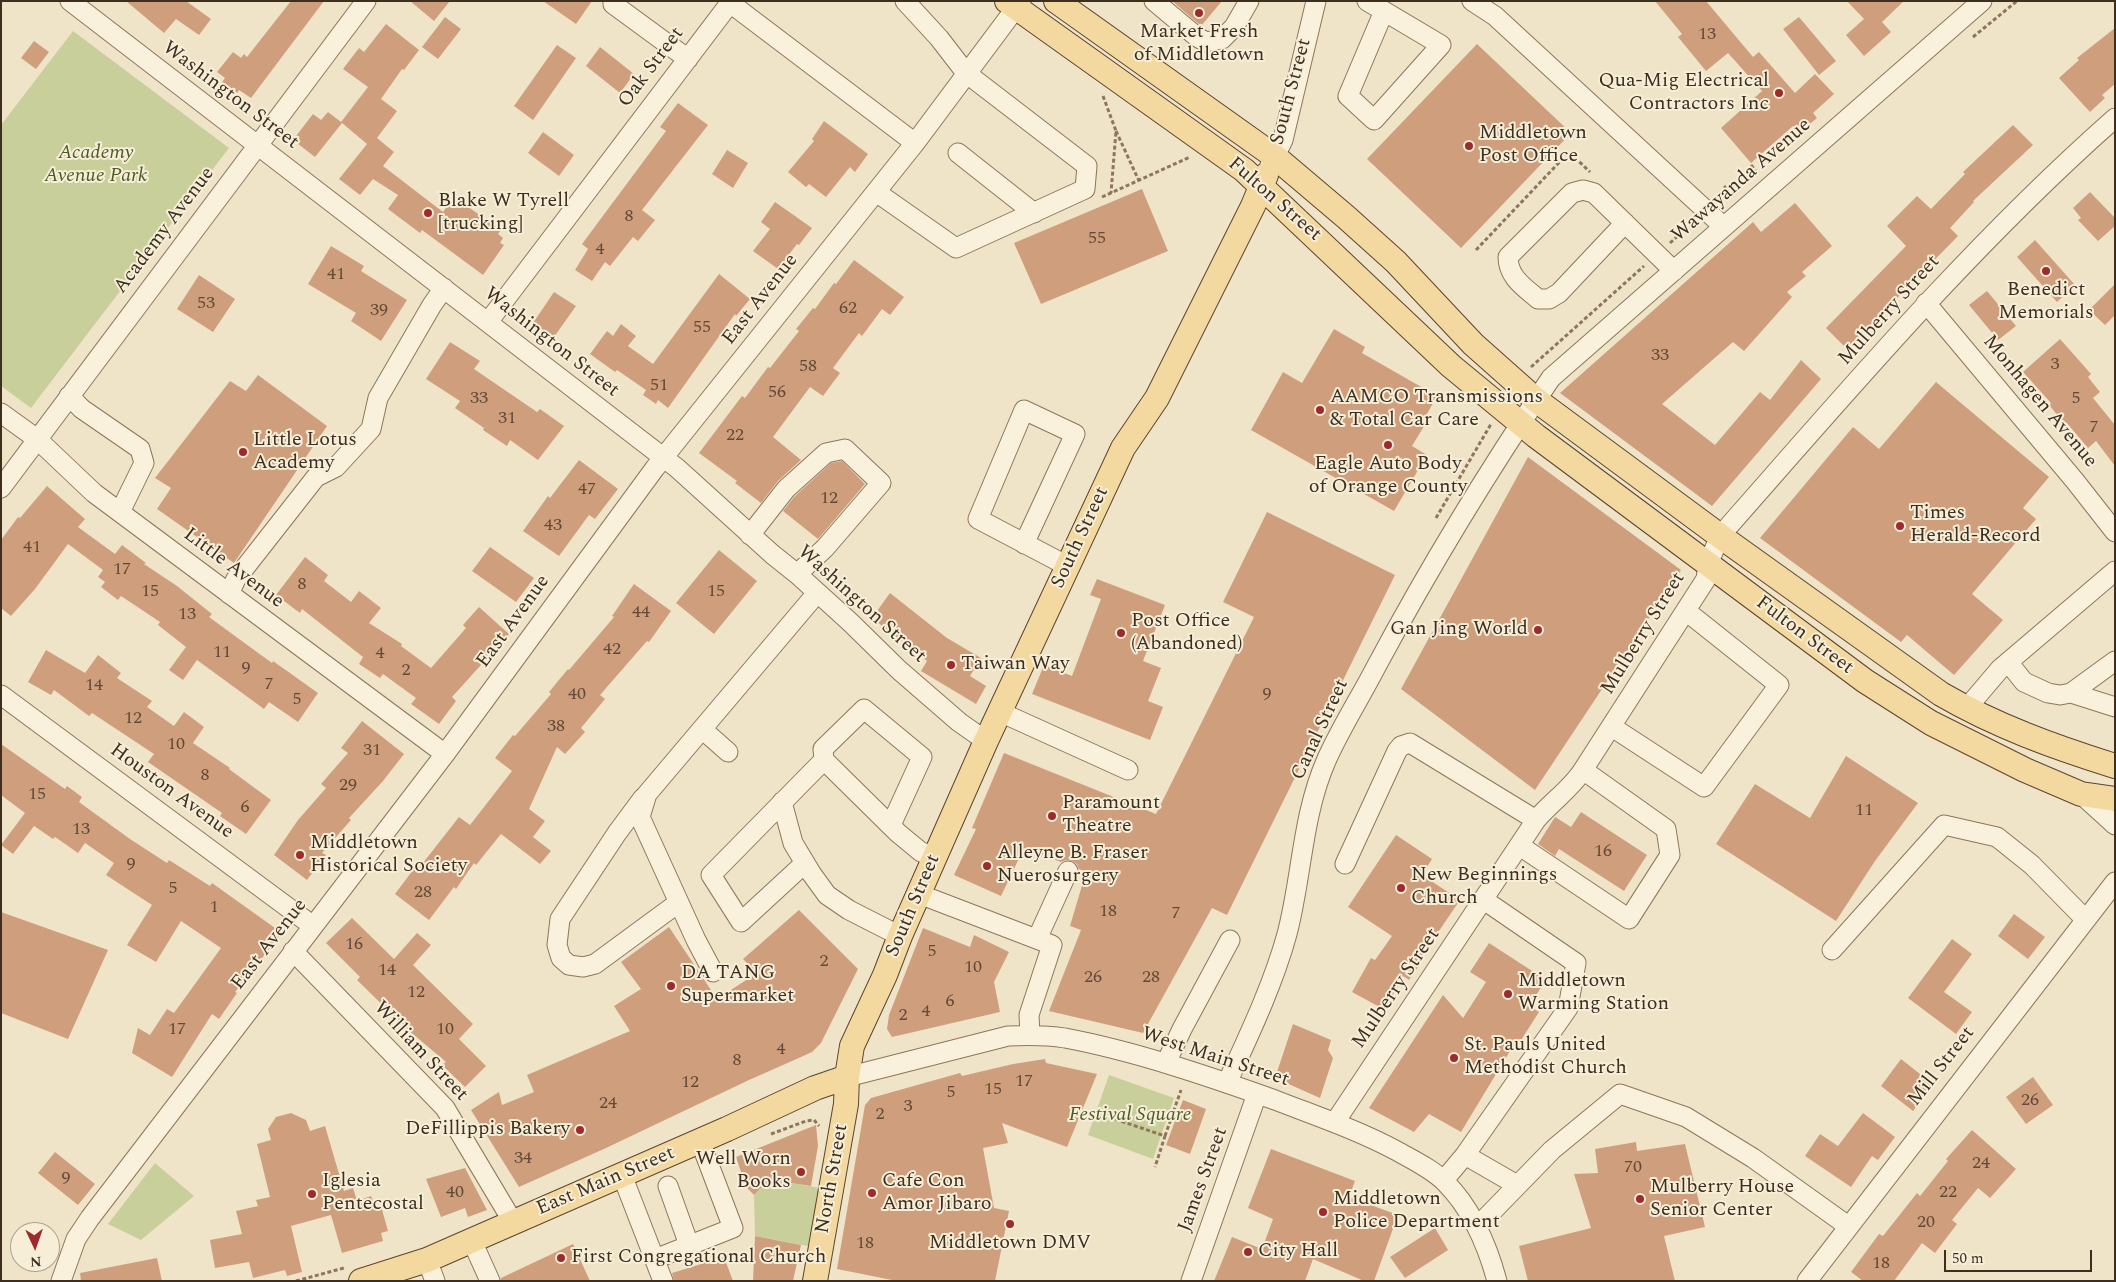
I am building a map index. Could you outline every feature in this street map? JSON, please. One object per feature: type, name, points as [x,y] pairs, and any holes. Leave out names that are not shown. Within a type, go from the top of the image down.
[{"type":"main road","name":"Fulton Street","points":[[1056,1],[1267,172],[1451,366],[1536,436],[1865,681],[1931,723],[2025,770],[2081,794],[2115,799]]},
{"type":"main road","name":"Fulton Street","points":[[1015,3],[1244,170],[1267,172],[1346,217],[1396,262],[1473,344],[1536,400],[1720,536],[1933,689],[1966,709],[2051,746],[2115,766]]},
{"type":"main road","name":"South Street","points":[[847,1077],[852,1046],[885,975],[900,936],[986,741],[1122,448],[1156,398],[1253,206],[1267,172]]},
{"type":"main road","name":"East Main Street","points":[[362,1281],[431,1271],[472,1241],[512,1222],[700,1141],[815,1088],[847,1077]]},
{"type":"main road","name":"North Street","points":[[815,1281],[846,1104],[847,1077]]},
{"type":"street","name":"Washington Street","points":[[70,1],[677,468],[750,535],[850,622],[899,670],[959,722],[986,741]]},
{"type":"street","name":"Academy Avenue","points":[[1,488],[366,1]]},
{"type":"street","points":[[613,1],[614,4],[688,59]]},
{"type":"street","points":[[876,192],[956,248],[1085,190],[1087,166],[966,73],[939,38],[905,1]]},
{"type":"street","points":[[1154,1],[1197,37],[1206,42],[1222,39],[1234,27],[1249,1]]},
{"type":"street","name":"South Street","points":[[1267,172],[1282,140],[1316,1]]},
{"type":"street","points":[[1367,1],[1441,45],[1374,120],[1348,96],[1384,12]]},
{"type":"street","points":[[1472,1],[1495,16],[1724,227]]},
{"type":"street","name":"Wawayanda Avenue","points":[[1536,400],[1551,378],[1982,1]]},
{"type":"street","name":"Oak Street","points":[[488,322],[731,2],[915,143]]},
{"type":"street","name":"East Avenue","points":[[61,1281],[76,1239],[90,1218],[445,754],[664,458],[915,143],[1015,3]]},
{"type":"street","name":"Mulberry Street","points":[[1335,1122],[1536,820],[1548,805],[1577,780],[1612,727],[1706,579],[1708,564],[1720,536],[1926,303],[2084,145],[2115,118]]},
{"type":"street","points":[[958,153],[1034,213]]},
{"type":"street","points":[[1624,223],[1559,293],[1550,299],[1538,299],[1511,275],[1508,257],[1572,193],[1583,190],[1594,193],[1674,270]]},
{"type":"street","points":[[229,594],[236,579],[316,477],[336,467],[371,429],[378,398],[432,305],[444,288]]},
{"type":"street","name":"Monhagen Avenue","points":[[1926,303],[2075,481],[2115,532]]},
{"type":"street","points":[[69,396],[82,409],[140,449],[144,463],[120,512]]},
{"type":"street","points":[[1521,423],[1536,400]]},
{"type":"street","points":[[1024,544],[1075,434],[1024,410],[978,519],[1024,544],[1068,567]]},
{"type":"street","name":"Little Avenue","points":[[1,413],[37,439],[94,493],[445,754]]},
{"type":"street","name":"Canal Street","points":[[1227,1084],[1276,970],[1287,932],[1315,790],[1327,760],[1407,611],[1504,447],[1521,423]]},
{"type":"street","points":[[750,535],[786,489],[826,453],[845,449],[881,483],[825,548],[797,574]]},
{"type":"street","points":[[1966,709],[2008,662],[2115,571]]},
{"type":"street","points":[[678,904],[595,964],[583,967],[569,965],[561,958],[557,945],[560,919],[627,818],[817,593]]},
{"type":"street","points":[[1612,727],[1704,788],[1779,685],[1686,611]]},
{"type":"street","points":[[2008,662],[2024,682],[2048,693],[2060,695],[2071,693],[2115,661]]},
{"type":"street","points":[[2071,693],[2115,707]]},
{"type":"street","name":"Houston Avenue","points":[[1,695],[313,926]]},
{"type":"street","points":[[891,825],[922,757],[864,709],[823,749],[824,760],[891,825],[921,852],[935,856]]},
{"type":"street","points":[[1000,712],[1128,770]]},
{"type":"street","points":[[702,729],[728,752]]},
{"type":"street","points":[[1345,864],[1397,751],[1401,746],[1410,743],[1536,820]]},
{"type":"street","points":[[805,863],[741,922],[711,875],[824,760]]},
{"type":"street","points":[[1520,846],[1629,919],[1670,856],[1666,829],[1583,770]]},
{"type":"street","points":[[647,794],[640,817],[678,904],[714,972]]},
{"type":"street","points":[[2081,794],[2115,824]]},
{"type":"street","points":[[782,802],[793,843],[827,895],[849,910],[900,936]]},
{"type":"street","points":[[1832,950],[1944,825],[1997,837],[2032,865],[2085,919]]},
{"type":"street","points":[[1037,939],[1068,870]]},
{"type":"street","name":"Mill Street","points":[[1807,1281],[2115,882]]},
{"type":"street","points":[[919,894],[1052,945],[1029,1014],[1030,1035]]},
{"type":"street","points":[[1444,1180],[1464,1155],[1568,1008],[1576,963],[1484,900]]},
{"type":"street","points":[[1166,1063],[1230,940]]},
{"type":"street","name":"William Street","points":[[293,951],[445,1108],[512,1222]]},
{"type":"street","name":"West Main Street","points":[[847,1077],[1008,1036],[1030,1035],[1064,1038],[1166,1063],[1335,1122],[1390,1147],[1420,1164],[1444,1180],[1465,1205],[1478,1227],[1491,1257],[1497,1281]]},
{"type":"street","name":"James Street","points":[[1191,1281],[1258,1094]]},
{"type":"street","points":[[1478,1227],[1552,1150],[1620,1094],[1686,1117],[1753,1158],[1848,1226]]},
{"type":"street","points":[[655,1259],[733,1228],[700,1141]]},
{"type":"street","points":[[1464,1155],[1517,1185]]},
{"type":"street","points":[[622,1175],[663,1281]]},
{"type":"street","points":[[668,1186],[689,1245]]},
{"type":"street","points":[[472,1241],[490,1281]]},
{"type":"path","points":[[1102,96],[1139,181]]},
{"type":"path","points":[[1111,193],[1116,131]]},
{"type":"path","points":[[1526,371],[1657,254]]},
{"type":"path","points":[[1432,526],[1492,423]]},
{"type":"path","points":[[1155,1167],[1181,1090]]},
{"type":"path","points":[[1103,1115],[1165,1136]]},
{"type":"green space","name":"Academy Avenue Park","points":[[73,31],[229,148],[31,408],[1,386],[1,125]]},
{"type":"green space","name":"Festival Square","points":[[1109,1075],[1174,1098],[1153,1159],[1088,1135]]},
{"type":"green space","points":[[155,1163],[194,1196],[141,1240],[108,1224]]},
{"type":"green space","points":[[778,1181],[821,1188],[808,1246],[755,1236],[754,1195],[763,1186]]},
{"type":"building","points":[[126,1],[186,1],[211,19],[199,35],[176,19],[164,33]]},
{"type":"building","points":[[291,1],[324,1],[251,98],[239,90],[237,93],[222,82],[225,78],[217,72],[233,52],[241,58],[244,54],[247,57]]},
{"type":"building","points":[[410,1],[450,1],[434,21]]},
{"type":"building","points":[[543,1],[592,1],[576,24]]},
{"type":"building","name":"Market Fresh of Middletown","points":[[1172,1],[1222,1],[1201,26]]},
{"type":"building","points":[[1655,1],[1706,1],[1753,57],[1759,52],[1795,93],[1815,74],[1834,94],[1813,113],[1817,118],[1799,133],[1793,126],[1751,163],[1721,128],[1762,91],[1728,53],[1706,71],[1678,37],[1682,34]]},
{"type":"building","points":[[1847,1],[1904,1],[1882,22],[1891,32],[1864,56],[1846,35],[1864,19]]},
{"type":"building","points":[[445,17],[461,29],[438,59],[422,47]]},
{"type":"building","points":[[1799,17],[1836,61],[1819,75],[1783,29]]},
{"type":"building","points":[[386,24],[419,50],[404,70],[402,69],[381,99],[397,111],[377,138],[394,152],[383,166],[443,212],[454,197],[501,230],[498,234],[503,238],[500,243],[504,245],[483,275],[422,230],[420,233],[388,209],[398,195],[373,179],[360,195],[339,179],[367,144],[342,123],[315,157],[293,140],[313,114],[321,120],[328,112],[341,122],[368,87],[343,69],[359,48],[364,52]]},
{"type":"building","points":[[2115,28],[2115,84],[2102,95],[2105,98],[2090,112],[2059,78],[2079,60],[2077,58]]},
{"type":"building","points":[[34,41],[49,52],[36,69],[21,58]]},
{"type":"building","name":"Middletown Post Office","points":[[1477,44],[1571,133],[1461,248],[1367,159]]},
{"type":"building","points":[[557,45],[576,58],[533,120],[514,106]]},
{"type":"building","points":[[600,47],[634,74],[620,93],[586,66]]},
{"type":"building","points":[[678,103],[708,125],[642,210],[655,220],[638,241],[633,237],[610,266],[605,262],[592,281],[575,270],[588,249],[582,244],[666,131],[660,127]]},
{"type":"building","points":[[824,121],[868,154],[855,172],[850,167],[826,197],[809,184],[806,187],[788,172],[814,141],[812,139]]},
{"type":"building","points":[[2013,125],[2033,145],[1973,201],[1950,228],[1958,236],[1847,349],[1826,328],[1906,246],[1887,226],[1917,196],[1931,209],[1965,174],[1963,172]]},
{"type":"building","points":[[543,132],[574,155],[559,176],[528,153]]},
{"type":"building","points":[[727,150],[748,163],[733,188],[712,174]]},
{"type":"building","points":[[1142,189],[1168,251],[1041,304],[1014,243]]},
{"type":"building","points":[[2090,192],[2115,218],[2115,226],[2098,241],[2078,220],[2081,218],[2073,208]]},
{"type":"building","points":[[775,202],[812,228],[778,269],[753,251],[770,229],[761,222]]},
{"type":"building","points":[[1795,203],[1832,246],[1802,272],[1806,276],[1787,292],[1792,297],[1744,351],[1733,342],[1662,404],[1715,445],[1760,392],[1770,400],[1801,360],[1821,379],[1712,506],[1560,393],[1753,222],[1761,232]]},
{"type":"building","name":"Benedict Memorials","points":[[2035,240],[2075,285],[2057,302],[2017,257]]},
{"type":"building","points":[[331,246],[364,266],[361,271],[407,300],[381,341],[351,321],[356,313],[308,284]]},
{"type":"building","points":[[854,260],[904,297],[890,315],[882,309],[862,336],[859,333],[833,368],[840,373],[823,396],[810,387],[773,437],[801,460],[778,481],[761,503],[735,483],[737,481],[699,453],[742,396],[745,398],[768,367],[770,368],[799,331],[796,329],[813,308],[815,309]]},
{"type":"building","points":[[719,274],[750,299],[736,316],[735,314],[668,408],[658,400],[656,404],[643,395],[646,390],[617,370],[615,372],[590,354],[607,331],[613,336],[621,324],[636,336],[628,346],[653,364]]},
{"type":"building","points":[[199,275],[235,299],[213,332],[177,309]]},
{"type":"building","points":[[2115,284],[2115,315],[2105,325],[2089,310]]},
{"type":"building","points":[[1987,291],[2016,326],[1998,340],[1969,305]]},
{"type":"building","points":[[554,292],[576,306],[554,337],[533,323]]},
{"type":"building","points":[[1334,329],[1365,347],[1362,353],[1437,396],[1423,421],[1426,423],[1412,446],[1427,455],[1394,511],[1251,430],[1283,372],[1302,383]]},
{"type":"building","points":[[2060,339],[2091,374],[2088,377],[2100,392],[2093,398],[2115,425],[2115,466],[2096,441],[2088,448],[2066,422],[2064,423],[2049,405],[2051,403],[2023,372]]},
{"type":"building","points":[[450,342],[480,361],[474,369],[537,412],[540,409],[564,426],[538,460],[510,440],[507,446],[483,430],[484,428],[455,408],[460,401],[426,379]]},
{"type":"building","name":"Little Lotus Academy","points":[[258,375],[327,426],[234,563],[157,509],[171,488],[155,478],[230,381],[246,391]]},
{"type":"building","name":"Times Herald-Record","points":[[1936,382],[2049,477],[2023,508],[2036,519],[1972,594],[2003,620],[1954,675],[1907,635],[1901,642],[1760,538],[1853,427],[1879,449]]},
{"type":"building","name":"Gan Jing World","points":[[1528,457],[1681,570],[1535,790],[1401,689]]},
{"type":"building","points":[[579,460],[618,489],[595,519],[589,515],[559,556],[523,531],[548,496],[550,498]]},
{"type":"building","points":[[842,461],[865,484],[818,539],[783,511],[794,497],[831,463]]},
{"type":"building","points":[[47,486],[85,519],[78,527],[115,554],[122,545],[146,563],[144,564],[177,586],[212,614],[209,617],[272,663],[273,661],[318,693],[298,722],[269,702],[264,709],[197,660],[183,680],[169,670],[186,647],[158,625],[160,622],[121,596],[118,600],[101,587],[105,582],[98,577],[103,570],[68,544],[35,589],[11,616],[1,608],[1,540],[18,517],[20,518]]},
{"type":"building","points":[[1267,512],[1395,575],[1227,915],[1212,908],[1143,1033],[1049,1011],[1081,930],[1070,926],[1086,872],[1079,869],[1077,864],[1072,861],[1066,860],[1061,862],[1024,848],[1001,896],[954,875],[976,829],[972,828],[1004,753],[1156,814],[1254,617],[1223,602]]},
{"type":"building","points":[[490,547],[534,578],[516,602],[472,571]]},
{"type":"building","points":[[719,550],[757,581],[714,634],[676,603]]},
{"type":"building","points":[[305,557],[328,575],[324,581],[351,602],[359,591],[381,608],[369,623],[402,644],[401,646],[431,668],[466,628],[463,625],[479,607],[509,634],[452,697],[456,701],[439,724],[411,704],[416,698],[383,674],[380,678],[359,664],[363,657],[302,609],[300,613],[276,595]]},
{"type":"building","name":"Post Office (Abandoned)","points":[[1097,579],[1165,605],[1143,661],[1161,668],[1148,701],[1163,707],[1150,740],[1032,694],[1044,665],[1072,676],[1101,599],[1090,595]]},
{"type":"building","points":[[634,584],[671,611],[649,642],[647,641],[600,695],[605,699],[581,728],[585,732],[565,754],[557,747],[529,809],[545,821],[533,837],[551,851],[540,864],[501,834],[476,865],[474,863],[456,889],[454,887],[429,920],[395,894],[416,866],[419,868],[459,817],[470,825],[512,771],[495,758],[513,735],[515,736],[551,694],[549,692],[568,669],[614,617],[612,616]]},
{"type":"building","points":[[890,593],[947,638],[981,658],[970,676],[986,686],[976,704],[921,671],[927,661],[872,618]]},
{"type":"building","points":[[46,650],[85,673],[98,655],[121,673],[117,678],[152,701],[147,707],[174,726],[184,712],[204,727],[193,743],[230,768],[271,800],[246,834],[220,816],[222,813],[148,762],[154,754],[92,713],[89,716],[54,690],[51,695],[28,682]]},
{"type":"building","points":[[362,721],[404,754],[383,781],[349,818],[351,820],[322,853],[326,855],[307,880],[274,855],[298,820],[326,788],[321,784],[348,753],[341,748]]},
{"type":"building","points":[[1,744],[65,789],[67,786],[82,797],[79,802],[130,839],[167,863],[169,860],[210,886],[212,883],[282,933],[235,992],[237,993],[219,1019],[212,1014],[172,1077],[132,1053],[138,1028],[150,1035],[167,1009],[174,1013],[221,948],[181,921],[156,962],[127,945],[152,905],[106,875],[114,863],[85,843],[78,853],[55,837],[53,839],[34,826],[13,854],[1,845],[25,813],[1,795]]},
{"type":"building","points":[[1846,756],[1918,803],[1875,861],[1836,921],[1716,844],[1755,784],[1810,818]]},
{"type":"building","points":[[1581,812],[1647,855],[1624,891],[1559,849],[1555,856],[1538,844],[1555,817],[1571,827]]},
{"type":"building","name":"New Beginnings Church","points":[[1396,835],[1432,859],[1422,875],[1460,900],[1422,956],[1424,958],[1409,980],[1403,976],[1385,1010],[1352,992],[1371,958],[1375,960],[1392,936],[1348,907]]},
{"type":"building","points":[[799,910],[858,969],[821,1043],[812,1052],[519,1187],[471,1110],[499,1092],[502,1105],[534,1092],[527,1075],[630,1031],[614,1006],[641,989],[621,962],[669,927],[717,999],[757,973],[743,959]]},
{"type":"building","points":[[1,912],[108,950],[68,1039],[1,1013]]},
{"type":"building","points":[[2014,914],[2045,937],[2028,959],[1998,936]]},
{"type":"building","points":[[352,918],[394,959],[417,933],[431,945],[413,965],[473,1024],[459,1039],[486,1066],[465,1087],[442,1065],[446,1062],[407,1029],[357,980],[360,977],[326,943]]},
{"type":"building","points":[[923,928],[970,947],[974,935],[1009,952],[994,982],[1000,1012],[892,1037],[887,1029],[889,1015]]},
{"type":"building","points":[[1952,939],[1972,954],[1944,992],[1972,1012],[1956,1034],[1908,998]]},
{"type":"building","points":[[1489,943],[1546,980],[1529,1006],[1539,1012],[1516,1048],[1513,1046],[1461,1132],[1429,1114],[1414,1132],[1369,1108],[1443,995],[1463,1018],[1486,982],[1470,972]]},
{"type":"building","points":[[1293,1024],[1331,1040],[1328,1050],[1333,1058],[1320,1098],[1275,1078]]},
{"type":"building","points":[[1045,1059],[1046,1063],[1097,1074],[1067,1147],[1002,1123],[1008,1143],[983,1148],[994,1208],[1009,1211],[995,1281],[897,1281],[837,1269],[865,1105],[871,1098],[960,1073],[962,1076],[1013,1064]]},
{"type":"building","points":[[1901,1059],[1934,1085],[1913,1111],[1881,1086]]},
{"type":"building","points":[[2033,1077],[2053,1105],[2026,1124],[2006,1097]]},
{"type":"building","points":[[1183,1100],[1206,1109],[1190,1154],[1166,1145]]},
{"type":"building","name":"Iglesia Pentecostal","points":[[291,1113],[306,1120],[310,1131],[325,1126],[344,1191],[353,1188],[357,1201],[371,1196],[375,1207],[381,1206],[388,1231],[381,1233],[383,1241],[342,1253],[331,1215],[291,1226],[302,1272],[287,1276],[285,1270],[253,1278],[249,1262],[215,1268],[210,1240],[242,1234],[236,1211],[258,1206],[256,1200],[270,1197],[257,1144],[271,1140],[268,1129],[276,1117]]},
{"type":"building","points":[[1863,1113],[1895,1137],[1878,1160],[1872,1156],[1851,1187],[1805,1156],[1820,1134],[1838,1146]]},
{"type":"building","points":[[816,1125],[818,1146],[811,1186],[778,1181],[763,1186],[754,1195],[746,1187],[736,1157]]},
{"type":"building","points":[[1972,1130],[2016,1169],[1990,1198],[1978,1188],[1952,1220],[1957,1224],[1935,1253],[1922,1243],[1894,1281],[1863,1281],[1851,1272],[1879,1234],[1883,1236],[1917,1193],[1920,1196],[1948,1161],[1946,1159]]},
{"type":"building","points":[[1636,1142],[1637,1151],[1685,1144],[1705,1227],[1664,1236],[1675,1281],[1528,1281],[1519,1246],[1591,1228],[1574,1174],[1598,1173],[1595,1149]]},
{"type":"building","name":"Middletown Police Department","points":[[1271,1149],[1355,1181],[1349,1197],[1398,1215],[1374,1281],[1364,1281],[1313,1259],[1305,1281],[1214,1281],[1232,1237],[1262,1249],[1273,1219],[1248,1208]]},
{"type":"building","points":[[55,1152],[95,1184],[78,1205],[38,1173]]},
{"type":"building","points":[[465,1168],[487,1210],[468,1217],[465,1208],[441,1217],[426,1179]]},
{"type":"building","points":[[1435,1228],[1448,1250],[1405,1278],[1390,1257]]},
{"type":"building","points":[[755,1236],[801,1245],[793,1281],[753,1281]]},
{"type":"building","name":"First Congregational Church","points":[[573,1244],[590,1281],[501,1281],[501,1278]]},
{"type":"building","points":[[724,1257],[733,1281],[674,1281],[672,1273]]},
{"type":"building","points":[[157,1258],[162,1281],[81,1281],[80,1273]]},
{"type":"place","name":"Market Fresh of Middletown","points":[[1199,13]]},
{"type":"place","name":"Qua-Mig Electrical Contractors Inc","points":[[1779,93]]},
{"type":"place","name":"Middletown Post Office","points":[[1469,146]]},
{"type":"place","name":"Blake W Tyrell [trucking]","points":[[428,213]]},
{"type":"place","name":"Benedict Memorials","points":[[2046,271]]},
{"type":"place","name":"AAMCO Transmissions & Total Car Care","points":[[1320,410]]},
{"type":"place","name":"Eagle Auto Body of Orange County","points":[[1388,445]]},
{"type":"place","name":"Little Lotus Academy","points":[[243,452]]},
{"type":"place","name":"Times Herald-Record","points":[[1900,526]]},
{"type":"place","name":"Gan Jing World","points":[[1538,630]]},
{"type":"place","name":"Post Office (Abandoned)","points":[[1121,633]]},
{"type":"place","name":"Taiwan Way","points":[[951,665]]},
{"type":"place","name":"Paramount Theatre","points":[[1052,816]]},
{"type":"place","name":"Middletown Historical Society","points":[[300,855]]},
{"type":"place","name":"Alleyne B. Fraser Nuerosurgery","points":[[987,866]]},
{"type":"place","name":"New Beginnings Church","points":[[1401,888]]},
{"type":"place","name":"DA TANG Supermarket","points":[[671,986]]},
{"type":"place","name":"Middletown Warming Station","points":[[1508,994]]},
{"type":"place","name":"St. Pauls United Methodist Church","points":[[1454,1058]]},
{"type":"place","name":"DeFillippis Bakery","points":[[580,1130]]},
{"type":"place","name":"Well Worn Books","points":[[801,1172]]},
{"type":"place","name":"Cafe Con Amor Jibaro","points":[[872,1193]]},
{"type":"place","name":"Iglesia Pentecostal","points":[[312,1194]]},
{"type":"place","name":"Mulberry House Senior Center","points":[[1640,1199]]},
{"type":"place","name":"Middletown Police Department","points":[[1323,1212]]},
{"type":"place","name":"Middletown DMV","points":[[1010,1224]]},
{"type":"place","name":"City Hall","points":[[1248,1252]]},
{"type":"place","name":"First Congregational Church","points":[[561,1258]]}]
